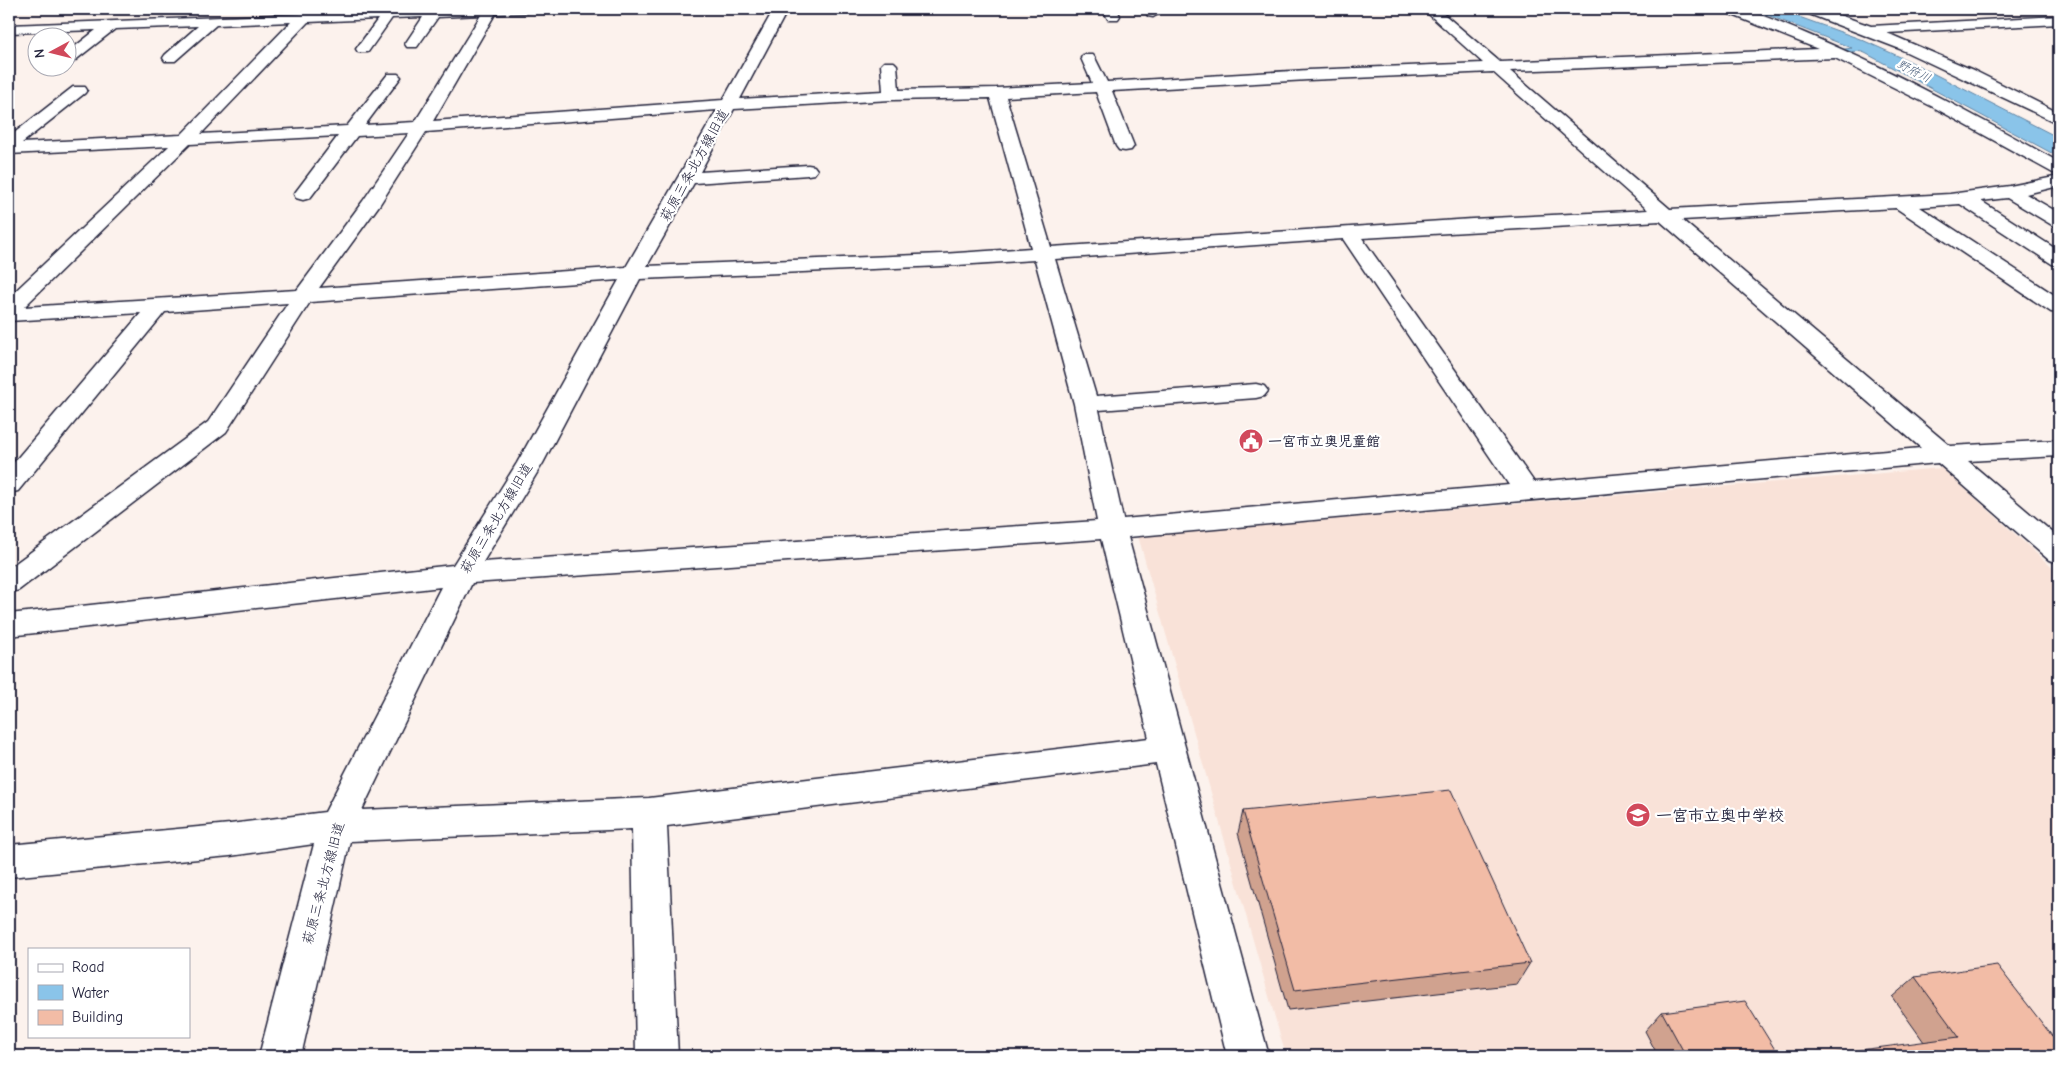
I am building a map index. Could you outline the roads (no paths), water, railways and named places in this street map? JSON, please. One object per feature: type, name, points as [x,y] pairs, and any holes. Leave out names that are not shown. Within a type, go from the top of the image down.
[{"type":"street","points":[[11,31],[212,21],[308,13],[525,9]]},
{"type":"street","name":"萩原三条北方線旧道","points":[[280,1056],[336,826],[462,574],[530,463],[633,272],[688,178],[781,9]]},
{"type":"street","points":[[1430,9],[1664,214],[2059,553]]},
{"type":"street","points":[[1730,9],[1806,38],[1838,53],[1934,100],[2059,169]]},
{"type":"street","points":[[1809,9],[1929,54],[2059,119]]},
{"type":"street","points":[[2019,9],[2059,31]]},
{"type":"street","points":[[412,44],[435,10]]},
{"type":"street","points":[[9,583],[217,427],[304,295],[371,204],[421,127],[491,10]]},
{"type":"street","points":[[363,49],[390,11]]},
{"type":"street","points":[[9,309],[185,140],[308,13]]},
{"type":"street","points":[[1806,38],[1861,30],[2059,20]]},
{"type":"street","points":[[170,58],[212,21]]},
{"type":"street","points":[[78,51],[111,25]]},
{"type":"street","points":[[9,149],[421,127],[729,104],[891,95],[997,93],[1308,75],[1838,53]]},
{"type":"street","points":[[1088,58],[1102,87],[1125,146]]},
{"type":"street","points":[[889,65],[891,95]]},
{"type":"street","points":[[303,194],[393,77]]},
{"type":"street","points":[[9,145],[78,90]]},
{"type":"street","points":[[997,93],[1086,404],[1112,529],[1248,1056]]},
{"type":"street","points":[[688,178],[808,170]]},
{"type":"street","points":[[9,314],[158,306],[633,272],[942,260],[1350,233],[1963,198],[2010,192],[2059,181]]},
{"type":"street","points":[[2010,192],[2059,221]]},
{"type":"street","points":[[1963,198],[2059,260]]},
{"type":"street","points":[[1900,202],[2059,307]]},
{"type":"street","points":[[1350,233],[1527,492]]},
{"type":"street","points":[[9,485],[158,306]]},
{"type":"street","points":[[1086,404],[1256,391]]},
{"type":"street","points":[[9,626],[462,574],[1112,529],[1945,454],[2053,454]]},
{"type":"street","points":[[9,860],[230,840],[336,826],[649,813],[1169,749]]},
{"type":"street","points":[[649,813],[658,1056]]},
{"type":"water","name":"野府川","points":[[1752,9],[1777,9],[1860,39],[1907,60],[2059,138],[2059,157],[1865,53],[1838,50],[1852,48]]},
{"type":"place","name":"一宮市立奥児童館","points":[[1251,441]]},
{"type":"place","name":"一宮市立奥中学校","points":[[1638,815]]}]
